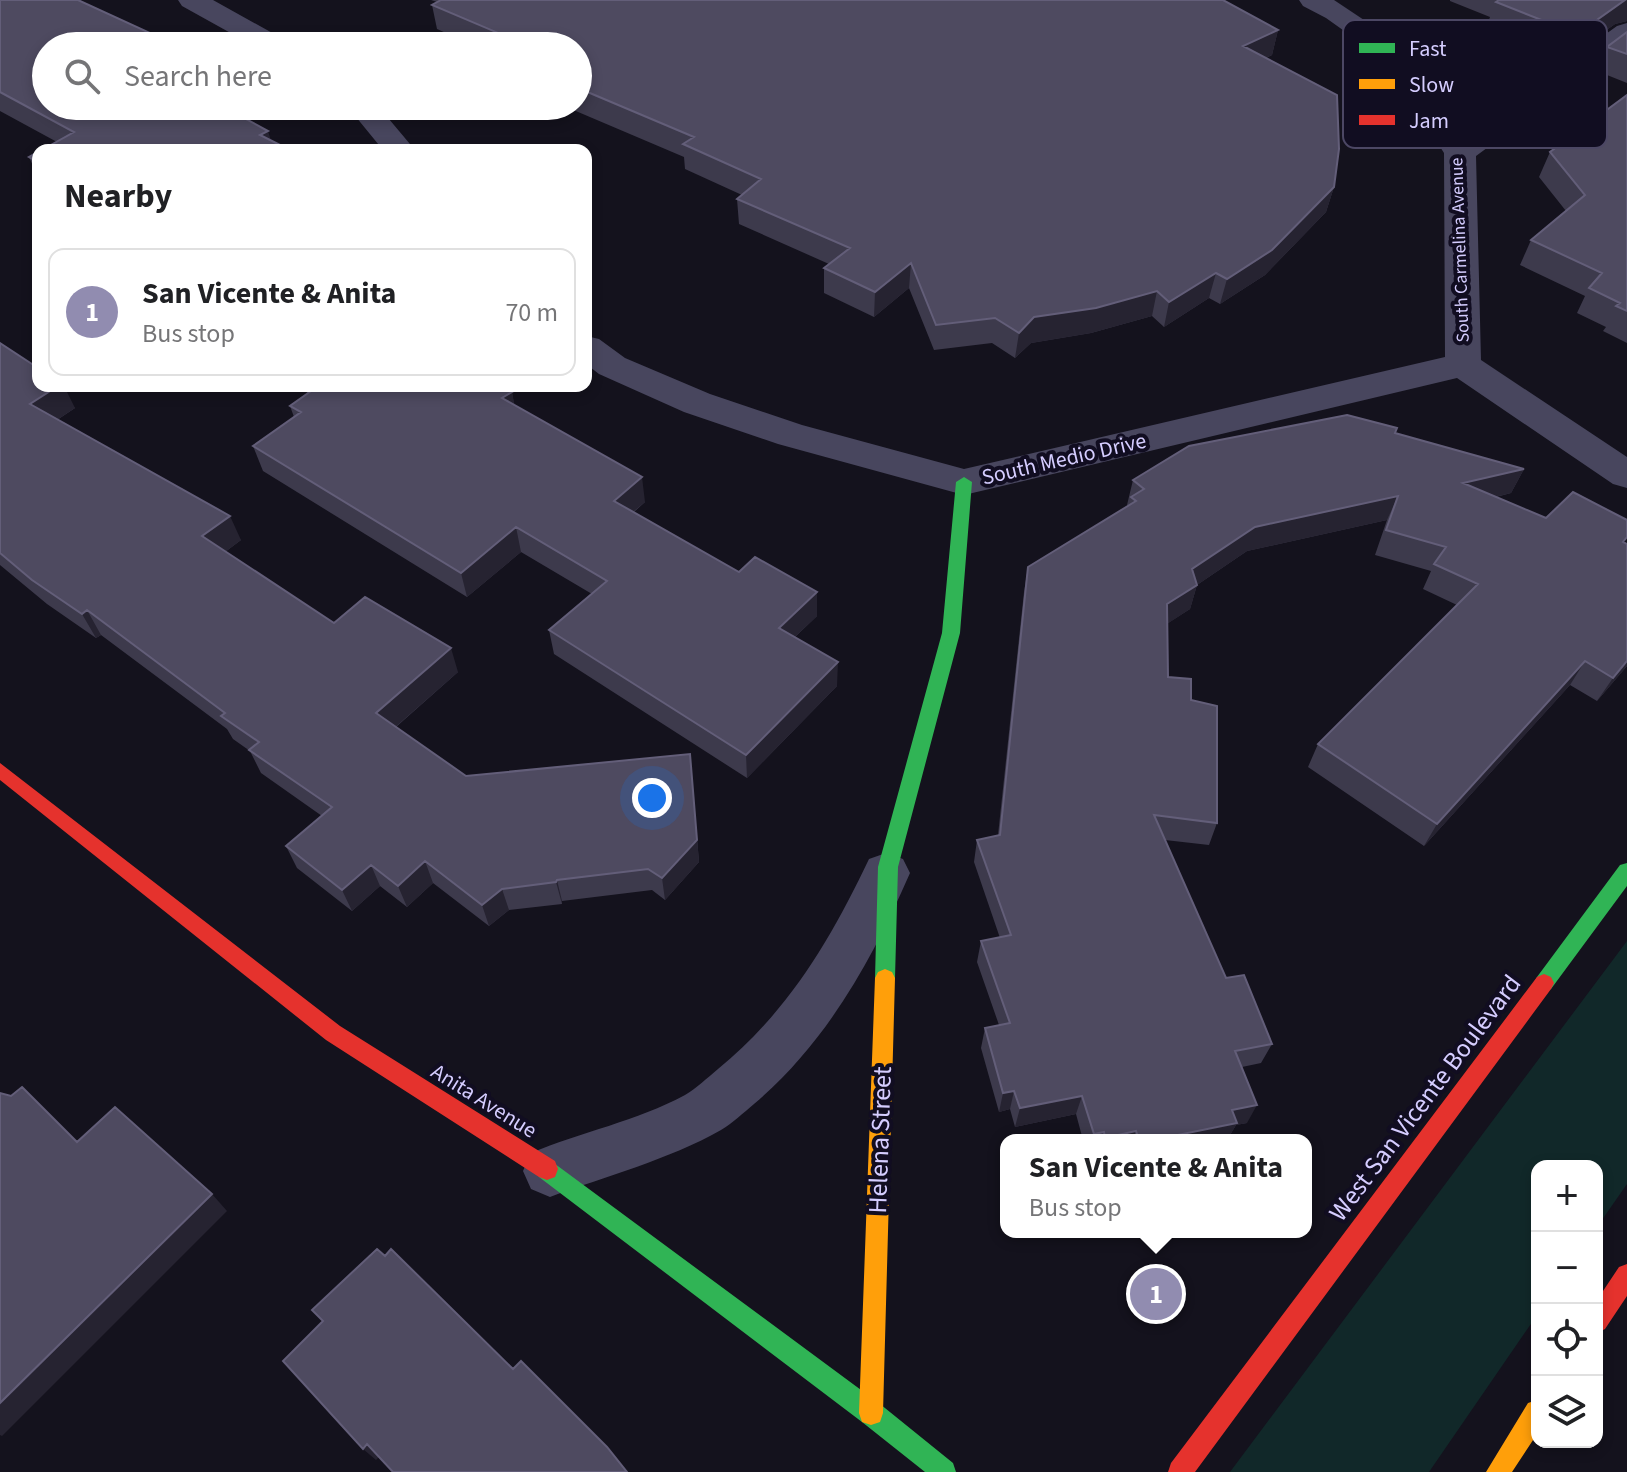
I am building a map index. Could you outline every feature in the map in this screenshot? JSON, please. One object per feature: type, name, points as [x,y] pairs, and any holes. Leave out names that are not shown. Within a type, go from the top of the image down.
[{"type":"street","points":[[192,0],[250,32]]},
{"type":"street","name":"South Carmelina Avenue","points":[[1334,4],[1354,20]]},
{"type":"street","points":[[1607,46],[1627,32]]},
{"type":"street","points":[[374,120],[394,144]]},
{"type":"street","name":"South Carmelina Avenue","points":[[1457,148],[1460,153],[1463,365],[1627,475]]},
{"type":"street","points":[[1460,153],[1467,148]]},
{"type":"street","name":"South Medio Drive","points":[[592,351],[612,366],[697,403],[791,435],[964,482],[1463,365]]},
{"type":"street","name":"Helena Street","points":[[550,1171],[701,1114],[751,1076],[805,1017],[845,958],[867,920],[888,867],[951,633],[964,482]]},
{"type":"street","name":"Anita Avenue","points":[[0,770],[333,1033],[550,1171],[871,1413],[944,1472]]},
{"type":"street","name":"Helena Street","points":[[871,1413],[888,867]]},
{"type":"street","name":"West San Vicente Boulevard","points":[[1180,1472],[1627,871]]},
{"type":"street","points":[[1603,1312],[1627,1275]]},
{"type":"street","points":[[1498,1472],[1531,1421]]},
{"type":"green space","points":[[1627,941],[1627,1184],[1603,1218],[1603,1160],[1531,1160],[1531,1324],[1429,1472],[1230,1472]]},
{"type":"building","points":[[0,0],[78,0],[148,32],[32,32],[32,109],[0,92]]},
{"type":"building","points":[[441,0],[1223,0],[1278,30],[1243,46],[1337,95],[1339,149],[1334,187],[1272,250],[1227,279],[1216,273],[1169,302],[1157,291],[1096,308],[1034,317],[1019,333],[995,318],[936,325],[911,263],[875,292],[824,268],[850,248],[737,199],[761,179],[683,144],[694,137],[592,94],[592,32],[496,32],[432,5]]},
{"type":"building","points":[[1625,0],[1597,20],[1542,20],[1496,2]]},
{"type":"building","points":[[1627,32],[1627,54],[1607,47]]},
{"type":"building","points":[[1627,95],[1627,311],[1616,306],[1620,303],[1589,288],[1602,273],[1531,240],[1585,195],[1550,152],[1555,148],[1607,148],[1607,110]]},
{"type":"building","points":[[52,120],[248,120],[268,131],[260,135],[278,144],[53,144],[74,132]]},
{"type":"building","points":[[0,343],[32,364],[32,392],[49,392],[30,404],[230,516],[202,536],[334,623],[365,597],[451,648],[376,713],[466,776],[690,754],[697,840],[662,878],[648,869],[557,880],[502,889],[482,905],[425,861],[398,886],[371,865],[342,890],[286,846],[332,807],[249,750],[259,742],[221,716],[225,713],[87,610],[82,614],[32,580],[0,553]]},
{"type":"building","points":[[310,392],[512,392],[502,398],[642,477],[614,501],[739,572],[755,557],[817,592],[779,628],[838,662],[746,755],[549,630],[607,581],[516,527],[461,573],[253,446],[301,412],[290,406]]},
{"type":"building","points":[[1347,415],[1397,428],[1395,433],[1524,469],[1463,483],[1546,518],[1573,492],[1627,520],[1627,537],[1623,542],[1627,544],[1627,661],[1613,678],[1585,661],[1437,824],[1318,744],[1478,584],[1434,564],[1446,547],[1386,530],[1398,496],[1255,527],[1192,569],[1197,585],[1167,604],[1168,677],[1191,679],[1191,700],[1217,706],[1217,823],[1154,815],[1226,978],[1244,975],[1272,1044],[1235,1051],[1257,1105],[1232,1110],[1237,1123],[1183,1134],[1137,1134],[1136,1131],[1094,1134],[1082,1096],[1020,1108],[1014,1091],[1003,1093],[985,1028],[1010,1023],[981,941],[1011,935],[977,840],[1000,835],[1028,567],[1136,501],[1131,497],[1144,489],[1133,480],[1189,446]]},
{"type":"building","points":[[22,1087],[77,1142],[115,1107],[212,1194],[0,1403],[0,1093],[11,1096]]},
{"type":"building","points":[[377,1249],[385,1256],[391,1249],[513,1369],[521,1361],[607,1447],[627,1472],[393,1472],[367,1444],[363,1449],[283,1361],[323,1321],[312,1310]]},
{"type":"traffic: fast","points":[[885,978],[888,867],[951,633],[964,482]]},
{"type":"traffic: fast","points":[[1544,983],[1627,871]]},
{"type":"traffic: fast","points":[[547,1169],[871,1413],[944,1472]]},
{"type":"traffic: slow","points":[[871,1413],[885,978]]},
{"type":"traffic: slow","points":[[1498,1472],[1531,1421]]},
{"type":"traffic: jam","points":[[0,770],[333,1033],[547,1169]]},
{"type":"traffic: jam","points":[[1180,1472],[1544,983]]},
{"type":"traffic: jam","points":[[1603,1312],[1627,1275]]},
{"type":"place","name":"San Vicente & Anita","points":[[1156,1294]]}]
